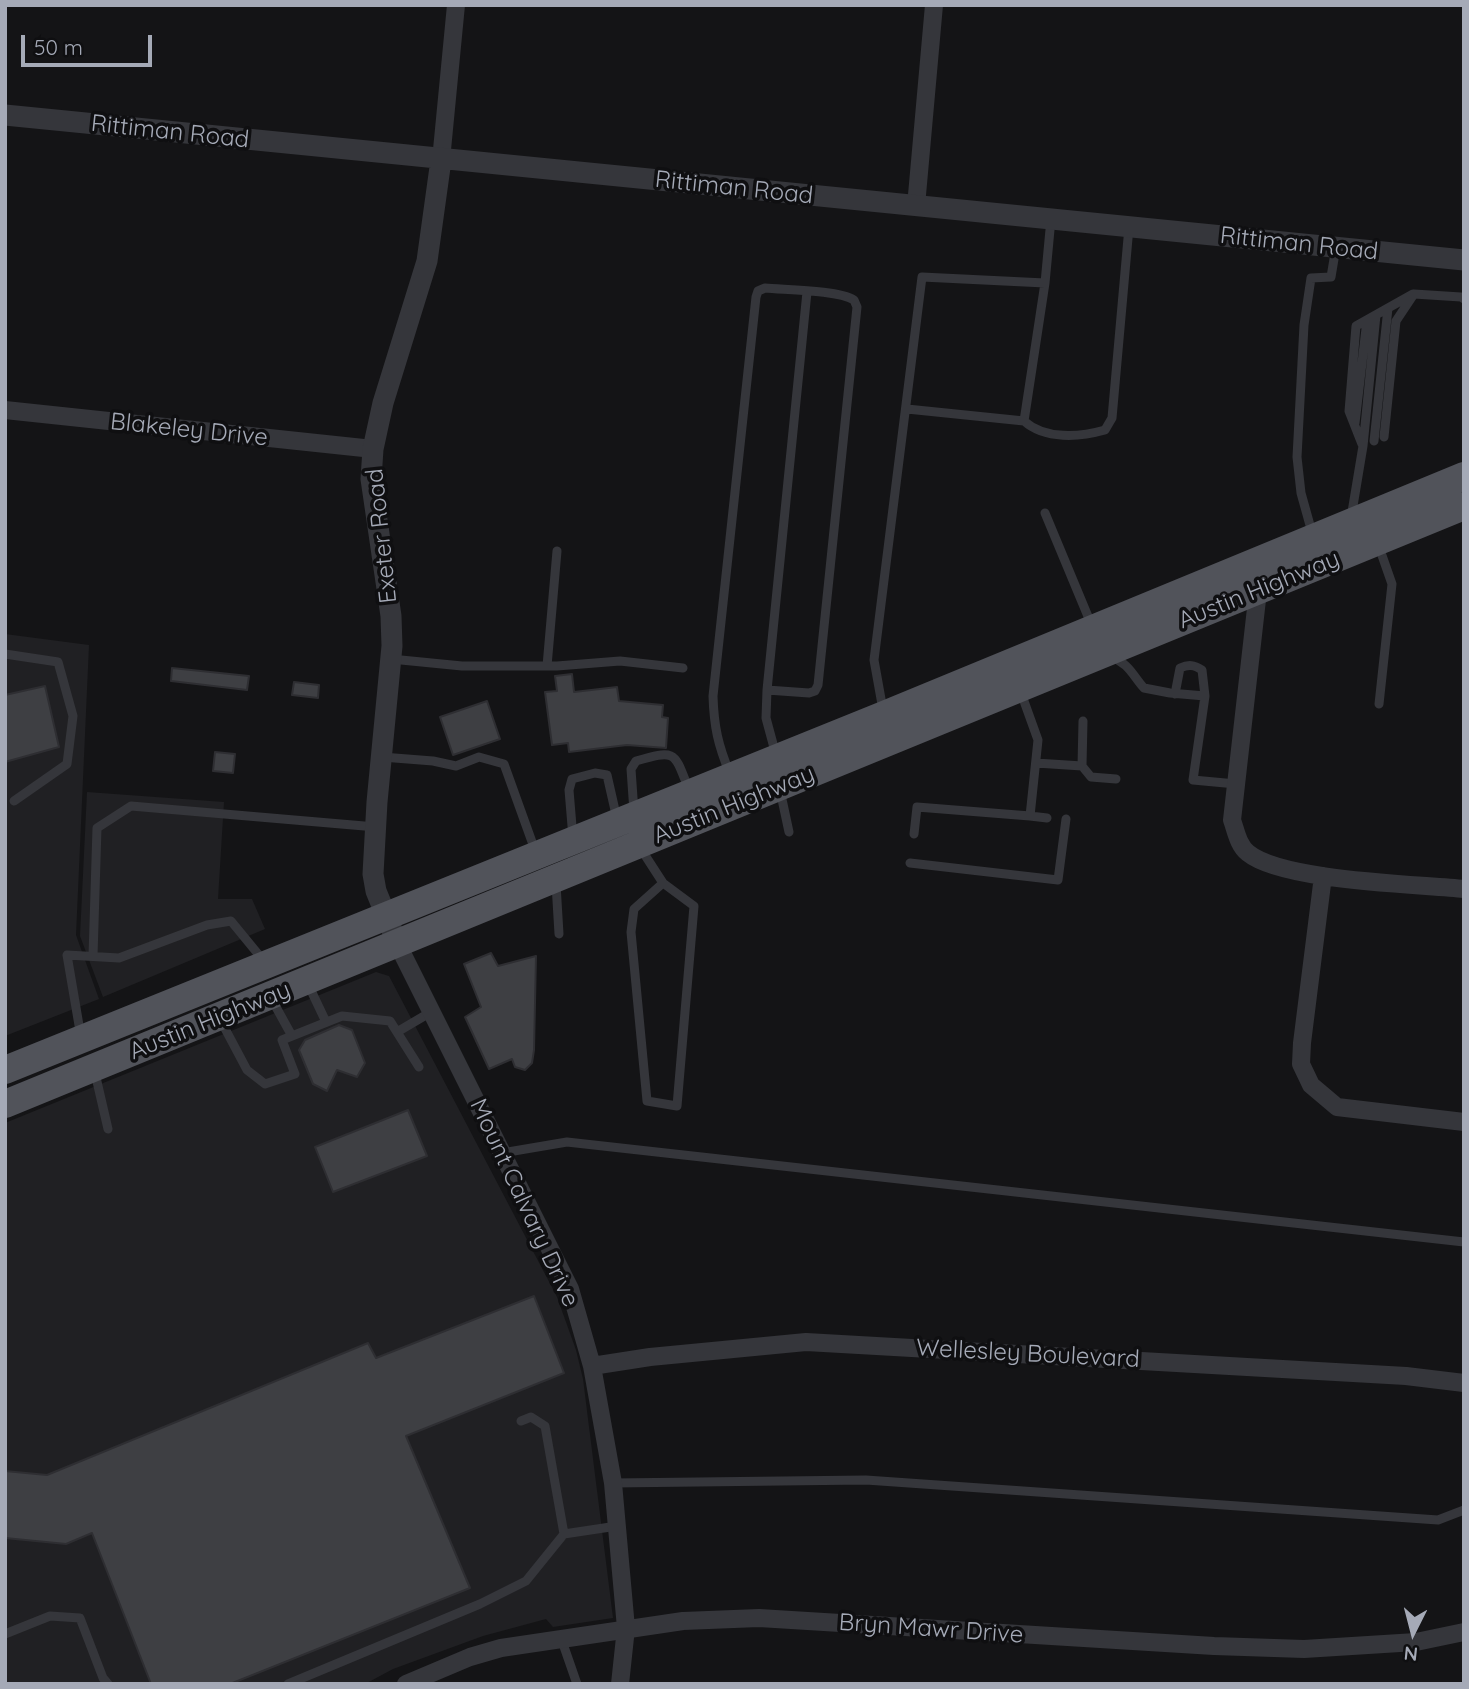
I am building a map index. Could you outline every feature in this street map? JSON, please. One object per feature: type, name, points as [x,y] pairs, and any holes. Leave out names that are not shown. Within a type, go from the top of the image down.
[{"type":"main road","name":"Austin Highway","points":[[5,1104],[88,1055],[266,965],[730,775],[884,715],[1464,475]]},
{"type":"main road","name":"Austin Highway","points":[[5,1070],[88,1055],[220,1018],[1464,506]]},
{"type":"street","name":"Exeter Road","points":[[398,945],[384,916],[373,874],[391,659],[391,616],[372,479],[373,449],[383,403],[428,261],[456,5]]},
{"type":"street","points":[[916,206],[934,5]]},
{"type":"street","name":"Rittiman Road","points":[[5,115],[1464,260]]},
{"type":"street","name":"Blakeley Drive","points":[[5,410],[373,449]]},
{"type":"street","points":[[1262,559],[1232,820],[1240,844],[1248,853],[1279,867],[1323,876],[1464,889]]},
{"type":"street","points":[[1323,876],[1302,1043],[1301,1064],[1311,1085],[1338,1107],[1464,1122]]},
{"type":"street","name":"Mount Calvary Drive","points":[[398,945],[570,1289],[592,1366],[613,1483],[626,1628],[620,1684]]},
{"type":"street","name":"Wellesley Boulevard","points":[[592,1366],[650,1357],[806,1342],[1379,1374],[1464,1384]]},
{"type":"street","name":"Bryn Mawr Drive","points":[[406,1684],[470,1657],[501,1648],[683,1621],[759,1618],[1214,1646],[1304,1649],[1416,1642],[1464,1632]]},
{"type":"lane","points":[[1024,421],[1045,283],[1051,219]]},
{"type":"lane","points":[[907,409],[1024,421],[1032,429],[1049,433],[1087,435],[1105,430],[1112,418],[1129,227]]},
{"type":"lane","points":[[1314,537],[1297,457],[1298,405],[1309,286],[1311,278],[1331,277],[1336,247]]},
{"type":"lane","points":[[884,715],[874,660],[922,277],[1045,283]]},
{"type":"lane","points":[[730,775],[713,724],[713,696],[756,296],[758,291],[765,288],[848,296],[855,300],[857,307],[818,685],[815,691],[809,693],[766,690]]},
{"type":"lane","points":[[777,756],[766,718],[766,690],[807,292]]},
{"type":"lane","points":[[1363,446],[1349,411],[1356,326],[1414,294],[1461,296],[1464,299]]},
{"type":"lane","points":[[1384,437],[1396,321],[1414,294]]},
{"type":"lane","points":[[1374,441],[1388,308]]},
{"type":"lane","points":[[1350,523],[1363,446],[1377,315]]},
{"type":"lane","points":[[1045,513],[1093,628]]},
{"type":"lane","points":[[1377,542],[1392,583],[1379,704]]},
{"type":"lane","points":[[547,666],[557,551]]},
{"type":"lane","points":[[5,653],[58,662],[73,716],[66,764],[14,801]]},
{"type":"lane","points":[[1102,655],[1120,660],[1131,669],[1144,688],[1205,696]]},
{"type":"lane","points":[[391,659],[463,666],[547,666],[620,661],[682,668]]},
{"type":"lane","points":[[1175,694],[1180,668],[1195,665],[1202,670],[1205,696],[1193,780],[1236,784]]},
{"type":"lane","points":[[1020,688],[1038,740],[1030,816]]},
{"type":"lane","points":[[1083,721],[1082,766],[1091,777],[1116,779]]},
{"type":"lane","points":[[626,818],[631,769],[636,761],[662,754],[671,755],[676,758],[690,792]]},
{"type":"lane","points":[[382,757],[433,761],[456,766],[479,757],[504,764],[536,854]]},
{"type":"lane","points":[[1036,763],[1082,766]]},
{"type":"lane","points":[[573,839],[569,790],[572,779],[595,773],[607,775],[626,818]]},
{"type":"lane","points":[[779,787],[789,832]]},
{"type":"lane","points":[[93,956],[97,828],[131,806],[376,827]]},
{"type":"lane","points":[[914,834],[917,807],[1047,818]]},
{"type":"lane","points":[[910,863],[1058,880],[1066,819]]},
{"type":"lane","points":[[639,845],[663,883],[694,905],[677,1106],[648,1101],[631,932],[634,909],[663,883]]},
{"type":"lane","points":[[556,878],[559,934]]},
{"type":"lane","points":[[108,1129],[88,1055],[67,955],[119,958],[207,925],[231,920],[266,965]]},
{"type":"lane","points":[[307,982],[326,1022]]},
{"type":"lane","points":[[271,997],[292,1036]]},
{"type":"lane","points":[[397,1032],[431,1012]]},
{"type":"lane","points":[[220,1018],[247,1070],[265,1084],[295,1074],[282,1041],[342,1016],[390,1021],[419,1067]]},
{"type":"lane","points":[[502,1153],[567,1142],[1464,1242]]},
{"type":"lane","points":[[521,1421],[531,1417],[545,1426],[564,1534]]},
{"type":"lane","points":[[613,1483],[866,1480],[1438,1520],[1464,1510]]},
{"type":"lane","points":[[288,1684],[480,1604],[526,1581],[564,1534],[617,1526]]},
{"type":"lane","points":[[5,1634],[50,1616],[80,1618],[103,1678],[108,1684]]},
{"type":"lane","points":[[561,1639],[577,1684]]},
{"type":"shaded area","points":[[5,634],[89,645],[76,935],[99,999],[5,1036]]},
{"type":"shaded area","points":[[87,792],[224,802],[218,899],[252,899],[265,929],[103,997],[80,936]]},
{"type":"shaded area","points":[[376,972],[389,976],[557,1297],[583,1379],[613,1618],[553,1627],[546,1619],[483,1636],[393,1669],[365,1684],[5,1684],[5,1123]]},
{"type":"building","points":[[172,668],[249,676],[247,690],[171,681]]},
{"type":"building","points":[[572,674],[574,692],[617,687],[619,701],[663,705],[662,717],[668,718],[666,748],[627,745],[569,752],[568,743],[552,745],[545,692],[557,691],[555,676]]},
{"type":"building","points":[[294,682],[319,685],[318,698],[292,695]]},
{"type":"building","points":[[45,686],[59,747],[5,762],[5,695]]},
{"type":"building","points":[[487,701],[500,739],[453,755],[440,717]]},
{"type":"building","points":[[215,752],[235,754],[233,773],[213,771]]},
{"type":"building","points":[[491,953],[498,966],[536,956],[534,1050],[532,1063],[525,1070],[515,1067],[512,1059],[489,1069],[465,1017],[481,1007],[464,964]]},
{"type":"building","points":[[339,1025],[352,1030],[365,1063],[357,1077],[337,1070],[327,1091],[313,1084],[299,1050],[305,1040]]},
{"type":"building","points":[[408,1110],[427,1156],[333,1192],[315,1147]]},
{"type":"building","points":[[534,1296],[564,1373],[406,1436],[470,1588],[230,1684],[151,1684],[92,1533],[66,1544],[5,1538],[5,1471],[47,1475],[368,1343],[376,1358]]}]
